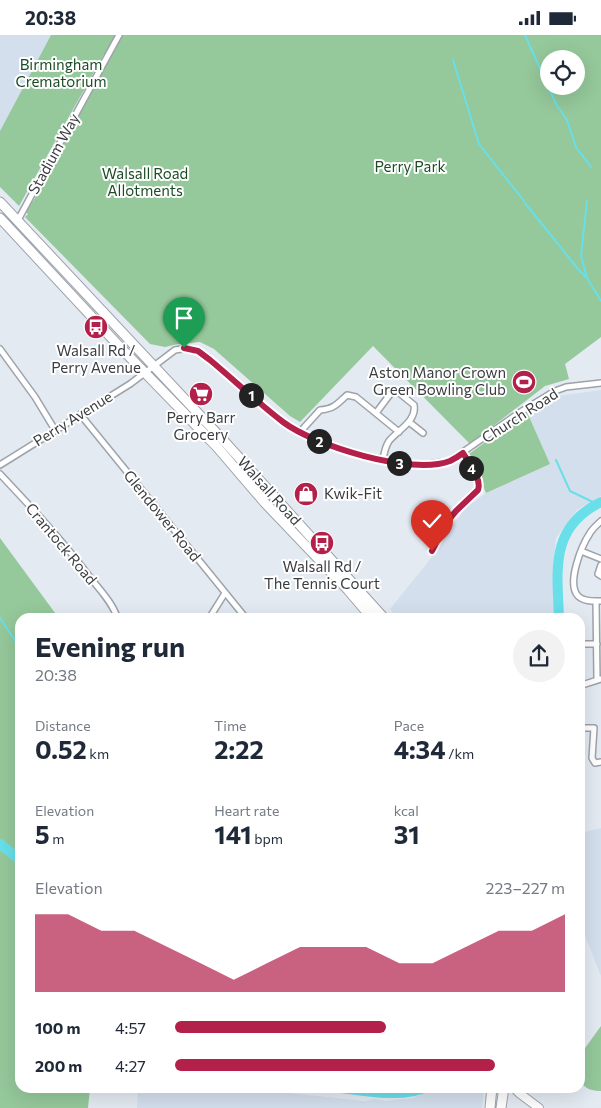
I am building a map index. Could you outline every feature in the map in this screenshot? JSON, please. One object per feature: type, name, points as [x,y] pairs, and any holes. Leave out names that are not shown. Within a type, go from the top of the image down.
[{"type":"highway","name":"Walsall Road","points":[[0,202],[153,365],[380,613]]},
{"type":"highway","name":"Walsall Road","points":[[0,218],[218,447],[265,503],[368,613]]},
{"type":"highway","points":[[15,233],[15,225],[18,220]]},
{"type":"highway","points":[[490,1108],[491,1093]]},
{"type":"highway","points":[[501,1108],[503,1093]]},
{"type":"main road","points":[[521,1093],[540,1108]]},
{"type":"street","name":"Stadium Way","points":[[18,220],[119,35]]},
{"type":"street","name":"Church Road","points":[[153,365],[176,350],[184,348],[198,351],[284,423],[300,432],[350,452],[409,464],[430,464],[450,461],[519,413],[555,391],[566,387],[601,383]]},
{"type":"street","points":[[0,349],[35,397],[54,430]]},
{"type":"street","points":[[145,372],[153,365]]},
{"type":"street","name":"Perry Avenue","points":[[0,465],[130,384],[145,372]]},
{"type":"street","points":[[376,413],[392,393],[398,393],[414,405],[414,414],[409,422],[389,441],[382,460]]},
{"type":"street","points":[[300,432],[320,410],[329,410],[347,395],[356,397],[399,432]]},
{"type":"street","name":"Glendower Road","points":[[80,414],[242,613]]},
{"type":"street","points":[[409,422],[423,433]]},
{"type":"street","points":[[432,551],[446,523],[478,490],[479,486],[476,477],[463,453]]},
{"type":"street","name":"Crantock Road","points":[[0,474],[76,559],[104,595],[115,613]]},
{"type":"street","points":[[585,684],[599,679],[597,644],[598,601],[588,601],[580,598],[575,591],[574,574],[581,551],[590,533],[601,521]]},
{"type":"street","points":[[581,551],[601,559]]},
{"type":"street","points":[[601,565],[598,574],[601,575]]},
{"type":"street","points":[[212,613],[225,593]]},
{"type":"street","points":[[585,644],[597,644]]},
{"type":"street","points":[[585,728],[594,728],[592,758],[595,763],[601,763]]},
{"type":"shaded area","points":[[0,35],[51,35],[0,131]]},
{"type":"shaded area","points":[[601,390],[601,496],[577,510],[556,538],[553,567],[555,613],[393,613],[390,609],[431,558],[466,507],[486,493],[550,464],[527,412],[557,396]]},
{"type":"shaded area","points":[[601,828],[601,976],[585,936],[585,832]]},
{"type":"shaded area","points":[[138,1093],[290,1093],[365,1101],[374,1099],[385,1101],[413,1098],[424,1093],[484,1093],[482,1108],[137,1108]]},
{"type":"green space","name":"Perry Park","points":[[51,35],[601,35],[601,337],[565,364],[569,379],[545,386],[470,444],[373,346],[300,422],[290,416],[214,349],[200,342],[165,347],[150,344],[25,217],[28,214],[25,211],[34,200],[110,56],[104,54],[19,206],[0,187],[0,131]]},
{"type":"green space","points":[[527,412],[550,464],[486,493],[469,454]]},
{"type":"green space","points":[[0,538],[55,613],[15,613],[15,1093],[90,1093],[88,1108],[0,1108]]},
{"type":"green space","points":[[601,1026],[601,1091],[595,1091],[585,1086],[585,1048]]},
{"type":"waterway","points":[[525,35],[556,104],[567,120],[576,147],[591,167]]},
{"type":"waterway","points":[[453,60],[479,144],[524,201]]},
{"type":"waterway","points":[[587,201],[581,256],[587,278],[601,301]]},
{"type":"waterway","points":[[525,203],[587,278]]},
{"type":"waterway","points":[[556,460],[570,491],[597,504]]},
{"type":"waterway","points":[[559,613],[558,566],[560,551],[565,537],[584,512],[601,502]]},
{"type":"waterway","points":[[0,618],[15,640]]},
{"type":"waterway","points":[[0,844],[15,856]]},
{"type":"place","name":"Walsall Rd / Perry Avenue","points":[[96,327]]},
{"type":"place","name":"Aston Manor Crown Green Bowling Club","points":[[524,382]]},
{"type":"place","name":"Perry Barr Grocery","points":[[201,394]]},
{"type":"place","name":"Kwik-Fit","points":[[306,494]]},
{"type":"place","name":"Walsall Rd / The Tennis Court","points":[[322,543]]},
{"type":"route","points":[[184,348],[198,351],[284,423],[314,439],[350,452],[409,464],[430,464],[450,461],[463,453],[479,484],[478,490],[446,523],[432,551]]},
{"type":"park label","name":"Birmingham Crematorium","points":[[61,74]]},
{"type":"park label","name":"Walsall Road Allotments","points":[[145,182]]}]
